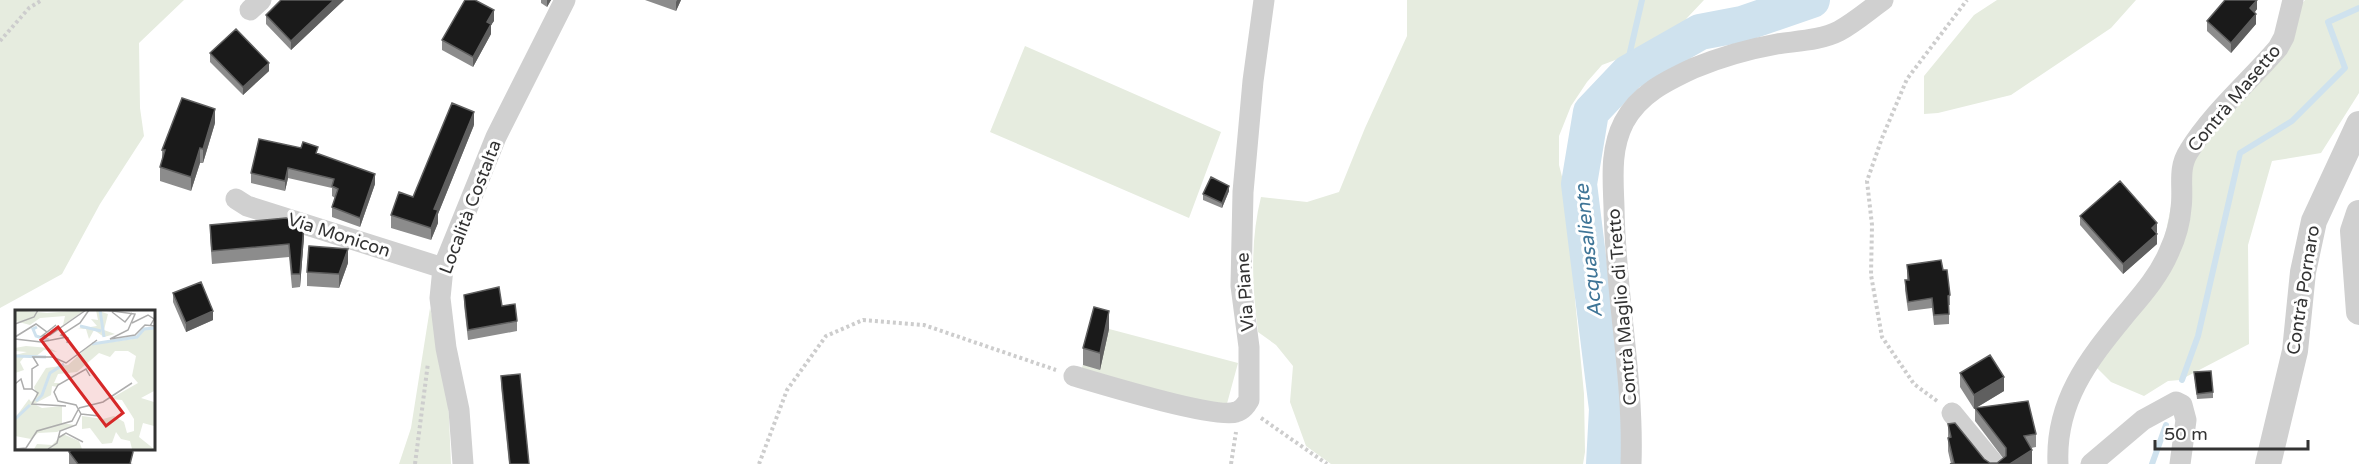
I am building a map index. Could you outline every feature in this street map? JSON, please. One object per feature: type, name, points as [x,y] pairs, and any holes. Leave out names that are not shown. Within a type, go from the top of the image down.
[{"type":"street","name":"Località Costalta","points":[[463,464],[459,410],[446,348],[440,298],[443,268],[496,137],[565,0]]},
{"type":"street","name":"Via Piane","points":[[1240,410],[1248,400],[1249,347],[1241,286],[1243,192],[1253,81],[1264,0]]},
{"type":"street","name":"Contrà Maglio di Tretto","points":[[1631,464],[1631,407],[1614,254],[1612,168],[1614,152],[1624,122],[1640,100],[1659,85],[1680,75],[1711,61],[1757,48],[1837,32],[1883,0]]},
{"type":"street","name":"Contrà Masetto","points":[[2058,464],[2062,413],[2080,375],[2144,293],[2169,253],[2182,206],[2181,170],[2184,159],[2209,123],[2278,48],[2284,37],[2293,0]]},
{"type":"street","name":"Contrà Pornaro","points":[[2268,464],[2295,351],[2303,272],[2314,221],[2359,124]]},
{"type":"street","name":"Via Monicon","points":[[236,200],[247,206],[443,268]]},
{"type":"street","points":[[2359,213],[2354,231],[2359,312]]},
{"type":"street","points":[[1074,376],[1194,408],[1240,410]]},
{"type":"street","points":[[2091,464],[2143,420],[2176,402],[2182,405],[2186,420],[2180,464]]},
{"type":"street","points":[[1952,413],[1994,464]]},
{"type":"path","points":[[0,41],[29,8],[42,0]]},
{"type":"path","points":[[1952,413],[1914,384],[1882,337],[1871,275],[1872,225],[1866,182],[1907,79],[1967,0]]},
{"type":"path","points":[[759,464],[787,390],[826,336],[863,320],[924,325],[1074,376]]},
{"type":"path","points":[[415,464],[430,352]]},
{"type":"path","points":[[1231,464],[1240,410],[1327,464]]},
{"type":"shaded area","points":[[0,0],[184,0],[139,43],[140,108],[144,136],[100,204],[62,274],[0,308]]},
{"type":"shaded area","points":[[1407,0],[1704,0],[1675,35],[1663,42],[1602,65],[1571,106],[1559,136],[1559,165],[1567,196],[1571,230],[1584,394],[1585,452],[1583,464],[1331,464],[1306,446],[1290,402],[1293,366],[1276,345],[1258,332],[1253,264],[1255,230],[1261,197],[1307,202],[1339,192],[1407,36]]},
{"type":"shaded area","points":[[1997,0],[2136,0],[2111,28],[2011,95],[1938,113],[1924,114],[1924,76],[1974,15]]},
{"type":"shaded area","points":[[2305,0],[2359,0],[2359,93],[2321,153],[2272,161],[2248,245],[2249,344],[2180,380],[2168,381],[2144,396],[2111,382],[2088,359],[2162,251],[2180,162]]},
{"type":"shaded area","points":[[1025,46],[1221,132],[1189,218],[990,132]]},
{"type":"shaded area","points":[[430,308],[447,372],[451,464],[399,464],[411,428]]},
{"type":"shaded area","points":[[1094,325],[1238,363],[1225,411],[1080,375]]},
{"type":"building","points":[[281,0],[334,0],[291,41],[266,15]]},
{"type":"building","points":[[465,0],[475,0],[494,10],[487,22],[491,24],[473,57],[442,40]]},
{"type":"building","points":[[2225,0],[2257,0],[2250,8],[2256,14],[2231,43],[2207,21]]},
{"type":"building","points":[[236,29],[269,63],[243,87],[210,53]]},
{"type":"building","points":[[182,98],[215,109],[203,149],[200,148],[191,177],[160,167],[165,150],[162,150]]},
{"type":"building","points":[[452,103],[474,112],[434,209],[438,210],[431,228],[391,215],[399,192],[413,197]]},
{"type":"building","points":[[259,139],[301,148],[303,142],[318,147],[316,153],[375,174],[360,218],[332,207],[338,189],[332,186],[334,179],[288,168],[285,181],[251,173]]},
{"type":"building","points":[[1211,177],[1229,186],[1222,203],[1203,194]]},
{"type":"building","points":[[2120,181],[2157,223],[2152,228],[2157,234],[2123,264],[2080,216]]},
{"type":"building","points":[[286,218],[304,224],[300,274],[292,274],[289,244],[212,251],[210,225]]},
{"type":"building","points":[[309,246],[348,249],[339,274],[307,272]]},
{"type":"building","points":[[1941,260],[1943,270],[1947,270],[1950,295],[1948,296],[1949,314],[1934,315],[1932,298],[1908,302],[1905,280],[1909,280],[1907,265]]},
{"type":"building","points":[[201,282],[213,311],[186,323],[173,293]]},
{"type":"building","points":[[499,287],[502,306],[515,304],[517,321],[468,330],[464,295]]},
{"type":"building","points":[[1094,307],[1109,311],[1100,353],[1083,348]]},
{"type":"building","points":[[1990,355],[2004,377],[1974,395],[1960,373]]},
{"type":"building","points":[[2211,371],[2213,392],[2197,394],[2194,372]]},
{"type":"building","points":[[520,374],[529,464],[510,464],[501,376]]},
{"type":"building","points":[[2028,401],[2036,434],[2024,436],[2032,450],[2010,464],[1950,464],[1954,463],[1948,438],[1951,437],[1948,424],[1955,423],[1984,459],[1990,463],[1997,463],[2006,456],[2006,448],[1975,408]]},
{"type":"building","points":[[73,449],[131,449],[133,452],[130,464],[78,464],[69,452]]},
{"type":"waterway","points":[[1624,78],[1642,0]]},
{"type":"waterway","name":"Acquasaliente","points":[[1604,464],[1607,409],[1579,184],[1591,112],[1628,73],[1700,32],[1742,24],[1812,0]]},
{"type":"waterway","points":[[2182,380],[2198,336],[2240,153],[2292,121],[2345,68],[2328,22],[2359,8]]},
{"type":"waterway","points":[[2152,464],[2166,425]]}]
